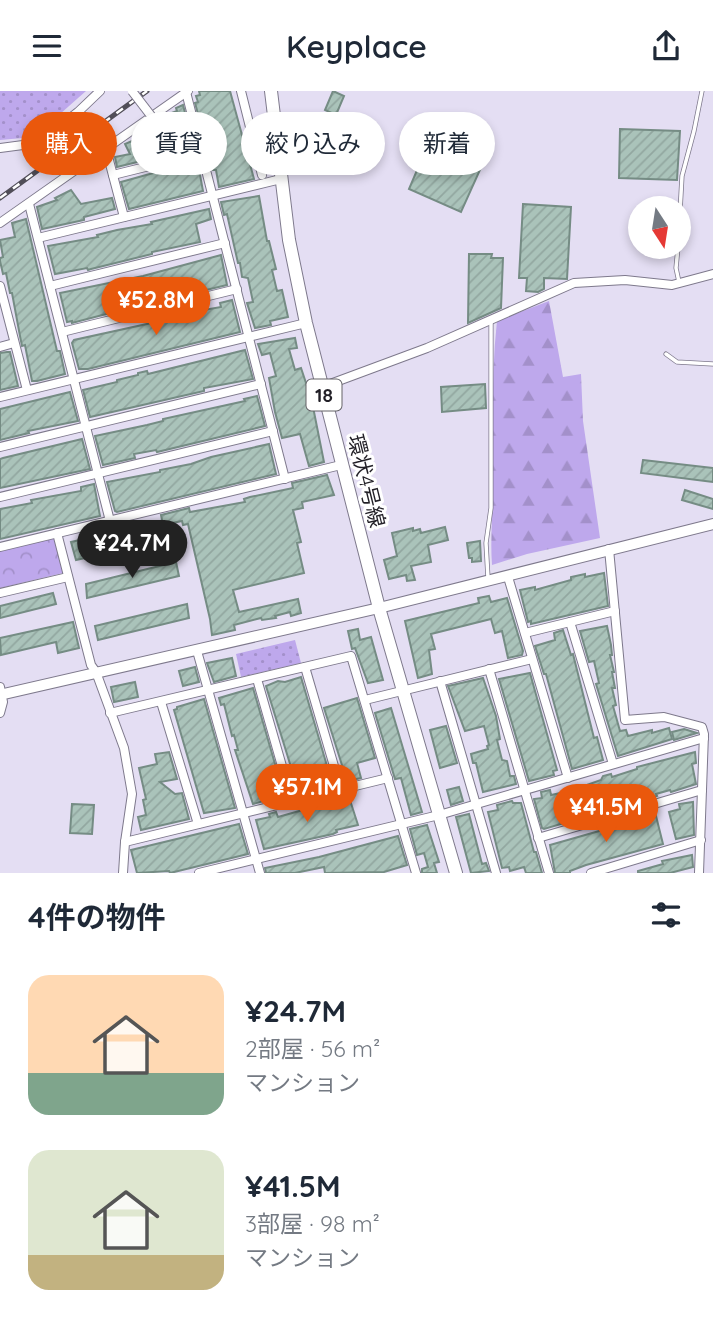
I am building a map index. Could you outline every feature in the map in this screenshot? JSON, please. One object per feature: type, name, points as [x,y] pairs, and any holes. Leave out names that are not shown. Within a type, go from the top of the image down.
[{"type":"main road","name":"環状4号線","points":[[271,91],[289,240],[306,323],[379,608],[456,873]]},
{"type":"street","points":[[0,148],[38,143],[100,91]]},
{"type":"street","points":[[132,91],[148,112]]},
{"type":"street","points":[[241,91],[246,112]]},
{"type":"street","points":[[159,112],[187,92],[192,112]]},
{"type":"street","points":[[0,223],[70,175]]},
{"type":"street","points":[[113,175],[124,217]]},
{"type":"street","points":[[208,175],[285,478]]},
{"type":"street","points":[[38,238],[281,179]]},
{"type":"street","points":[[29,204],[110,521]]},
{"type":"street","points":[[50,286],[225,243]]},
{"type":"street","points":[[322,387],[427,348],[574,283],[625,280],[672,285],[713,274]]},
{"type":"street","points":[[0,286],[26,390]]},
{"type":"street","points":[[62,332],[237,289]]},
{"type":"street","points":[[0,397],[306,323]]},
{"type":"street","points":[[0,347],[15,343]]},
{"type":"street","points":[[0,447],[261,384]]},
{"type":"street","points":[[0,496],[273,431]]},
{"type":"street","points":[[0,547],[341,465]]},
{"type":"street","points":[[0,713],[3,702],[1,692],[197,651],[508,577],[713,524]]},
{"type":"street","points":[[57,533],[91,665],[124,748],[132,794],[123,873]]},
{"type":"street","points":[[608,549],[625,720],[664,717],[702,727],[704,738],[699,873]]},
{"type":"street","points":[[0,593],[68,577]]},
{"type":"street","points":[[508,577],[568,778]]},
{"type":"street","points":[[525,633],[615,611]]},
{"type":"street","points":[[570,622],[613,764]]},
{"type":"street","points":[[197,651],[260,873]]},
{"type":"street","points":[[110,713],[351,656],[414,873]]},
{"type":"street","points":[[365,700],[533,659]]},
{"type":"street","points":[[305,667],[341,790]]},
{"type":"street","points":[[489,669],[548,873]]},
{"type":"street","points":[[257,679],[292,801]]},
{"type":"street","points":[[440,681],[496,873]]},
{"type":"street","points":[[161,702],[198,824]]},
{"type":"street","points":[[199,873],[439,815],[704,738]]},
{"type":"street","points":[[125,842],[388,778]]},
{"type":"street","points":[[538,838],[702,790]]},
{"type":"street","points":[[591,873],[701,840]]},
{"type":"lane","points":[[681,196],[682,176],[702,91]]},
{"type":"lane","points":[[677,259],[680,283]]},
{"type":"lane","points":[[489,581],[486,543],[491,508],[491,318]]},
{"type":"lane","points":[[666,353],[677,362],[713,364]]},
{"type":"lane","points":[[702,778],[713,775]]},
{"type":"green space","points":[[0,91],[86,91],[62,112],[21,112],[21,138],[0,140]]},
{"type":"green space","points":[[549,301],[563,377],[581,374],[583,421],[600,538],[527,554],[492,565],[493,382],[497,321]]},
{"type":"green space","points":[[54,537],[63,573],[0,588],[0,551]]},
{"type":"green space","points":[[295,640],[301,663],[241,677],[236,654]]},
{"type":"building","points":[[199,91],[230,91],[241,131],[241,175],[253,175],[254,179],[219,187],[217,175],[227,175],[227,112],[198,112],[196,96],[200,95]]},
{"type":"building","points":[[333,91],[344,96],[337,112],[325,110]]},
{"type":"building","points":[[183,105],[185,112],[174,112]]},
{"type":"building","points":[[620,129],[680,131],[677,180],[619,178]]},
{"type":"building","points":[[131,141],[131,164],[117,167],[117,157],[130,154],[125,144]]},
{"type":"building","points":[[146,175],[200,175],[203,191],[129,209],[121,182]]},
{"type":"building","points":[[415,175],[478,175],[461,212],[409,189]]},
{"type":"building","points":[[71,190],[81,204],[112,198],[115,209],[84,217],[84,220],[42,229],[37,207],[57,200],[55,198]]},
{"type":"building","points":[[259,196],[267,241],[276,269],[272,270],[277,291],[282,290],[288,317],[270,321],[271,325],[255,328],[247,303],[253,302],[248,278],[242,277],[227,214],[224,215],[221,202]]},
{"type":"building","points":[[523,204],[571,207],[567,279],[544,278],[544,289],[538,292],[526,291],[527,278],[519,278]]},
{"type":"building","points":[[209,209],[211,219],[196,224],[200,242],[88,270],[87,268],[55,274],[48,246],[98,237],[97,235]]},
{"type":"building","points":[[26,219],[57,351],[60,351],[65,374],[37,381],[32,381],[12,293],[0,261],[3,257],[0,240],[15,237],[12,223]]},
{"type":"building","points":[[469,254],[492,254],[491,258],[503,258],[501,308],[468,323]]},
{"type":"building","points":[[221,255],[227,285],[139,306],[132,304],[113,308],[114,312],[67,322],[60,293],[143,276]]},
{"type":"building","points":[[232,300],[240,332],[79,369],[72,343],[74,340],[221,307],[220,303]]},
{"type":"building","points":[[295,338],[297,348],[289,349],[295,370],[301,368],[308,389],[313,389],[315,396],[311,397],[324,462],[309,466],[300,434],[282,438],[269,378],[276,376],[270,353],[262,355],[258,344]]},
{"type":"building","points":[[245,350],[253,379],[204,388],[204,391],[90,417],[83,390],[117,382],[138,373],[147,371],[148,374]]},
{"type":"building","points":[[10,352],[18,386],[0,390],[0,353]]},
{"type":"building","points":[[485,384],[486,408],[442,412],[441,387]]},
{"type":"building","points":[[70,392],[78,421],[28,431],[29,433],[0,440],[0,409]]},
{"type":"building","points":[[257,396],[265,426],[157,452],[134,454],[135,458],[103,465],[95,436]]},
{"type":"building","points":[[82,439],[90,469],[0,488],[0,459]]},
{"type":"building","points":[[269,444],[276,474],[115,511],[107,482],[160,472]]},
{"type":"building","points":[[643,460],[713,468],[713,482],[641,473]]},
{"type":"building","points":[[327,475],[334,495],[302,502],[303,508],[293,510],[301,542],[297,543],[304,573],[233,590],[239,612],[298,599],[301,613],[291,616],[290,612],[275,616],[276,618],[261,618],[234,625],[235,630],[212,635],[188,524],[183,525],[182,521],[163,525],[161,515],[189,508],[190,512],[245,502],[244,499],[250,497],[293,488],[292,483]]},
{"type":"building","points":[[94,484],[100,516],[0,539],[0,509],[81,491],[81,487]]},
{"type":"building","points":[[685,490],[713,499],[713,509],[682,500]]},
{"type":"building","points":[[160,521],[164,540],[76,560],[71,542]]},
{"type":"building","points":[[445,527],[448,540],[428,545],[431,562],[411,566],[415,580],[407,581],[406,575],[389,579],[384,560],[397,556],[392,533],[413,528],[413,531],[420,529],[421,533]]},
{"type":"building","points":[[480,541],[481,561],[472,562],[467,543]]},
{"type":"building","points":[[176,562],[179,576],[87,598],[86,584]]},
{"type":"building","points":[[604,573],[608,606],[531,624],[531,621],[528,622],[520,590],[535,587],[535,590],[571,580],[571,577]]},
{"type":"building","points":[[53,593],[56,604],[0,618],[0,606]]},
{"type":"building","points":[[489,596],[491,602],[507,598],[522,655],[508,658],[502,631],[495,633],[491,619],[431,634],[435,649],[429,650],[432,674],[418,678],[405,621],[479,603],[478,598]]},
{"type":"building","points":[[187,604],[189,618],[98,640],[95,626]]},
{"type":"building","points":[[73,622],[79,648],[58,653],[56,642],[1,655],[0,638]]},
{"type":"building","points":[[607,626],[614,672],[615,688],[612,688],[616,705],[613,706],[620,731],[626,730],[628,736],[669,728],[672,739],[618,756],[596,684],[599,683],[594,661],[589,662],[580,631]]},
{"type":"building","points":[[358,629],[360,640],[371,637],[383,680],[368,683],[355,648],[352,649],[348,631]]},
{"type":"building","points":[[563,630],[571,655],[573,654],[594,738],[597,737],[603,760],[572,769],[546,674],[535,646],[555,640],[554,633]]},
{"type":"building","points":[[232,658],[236,676],[214,682],[207,663]]},
{"type":"building","points":[[195,667],[199,682],[183,686],[179,671]]},
{"type":"building","points":[[530,673],[557,770],[553,771],[554,775],[529,781],[499,679]]},
{"type":"building","points":[[301,677],[332,783],[299,793],[266,686]]},
{"type":"building","points":[[483,678],[496,716],[500,739],[497,740],[502,760],[507,761],[510,776],[514,776],[516,784],[483,792],[471,754],[488,749],[484,726],[465,731],[448,686]]},
{"type":"building","points":[[135,682],[138,697],[114,702],[111,687]]},
{"type":"building","points":[[253,688],[284,795],[253,804],[235,750],[238,750],[234,735],[232,736],[224,704],[221,705],[219,698]]},
{"type":"building","points":[[357,698],[375,758],[357,763],[361,778],[347,781],[324,708]]},
{"type":"building","points":[[204,699],[235,808],[204,813],[174,710]]},
{"type":"building","points":[[391,708],[422,812],[411,815],[401,778],[395,779],[375,713]]},
{"type":"building","points":[[446,726],[457,763],[440,768],[430,730]]},
{"type":"building","points":[[684,729],[697,733],[674,740],[672,732]]},
{"type":"building","points":[[169,752],[177,779],[160,782],[175,794],[182,793],[189,819],[141,830],[138,817],[146,815],[143,800],[146,799],[139,768],[157,764],[155,754]]},
{"type":"building","points":[[695,752],[696,763],[692,764],[696,784],[542,828],[534,799],[542,798],[541,792],[550,790],[551,795],[570,791],[601,780],[603,776],[611,774],[612,777],[637,767]]},
{"type":"building","points":[[459,787],[463,801],[451,805],[447,790]]},
{"type":"building","points":[[349,797],[358,825],[336,830],[333,834],[264,849],[256,820],[270,817],[269,814],[276,812],[278,817]]},
{"type":"building","points":[[512,801],[521,803],[542,873],[526,873],[524,867],[510,871],[509,867],[502,868],[488,812],[498,810],[497,805]]},
{"type":"building","points":[[693,802],[694,835],[676,839],[669,812],[680,809],[679,804]]},
{"type":"building","points":[[72,804],[94,805],[92,834],[70,833]]},
{"type":"building","points":[[655,812],[663,844],[586,865],[570,873],[555,873],[550,845],[645,818],[648,813]]},
{"type":"building","points":[[469,814],[482,864],[486,863],[489,871],[471,873],[456,817]]},
{"type":"building","points":[[239,824],[248,854],[170,873],[137,873],[131,850]]},
{"type":"building","points":[[427,825],[439,862],[434,863],[437,873],[422,873],[422,869],[428,867],[424,853],[417,855],[410,829]]},
{"type":"building","points":[[398,836],[407,865],[384,872],[325,873],[324,867],[295,873],[266,873],[265,868]]},
{"type":"building","points":[[692,855],[693,867],[670,873],[638,873],[663,864],[662,861]]},
{"type":"railway","points":[[0,198],[147,91]]}]
